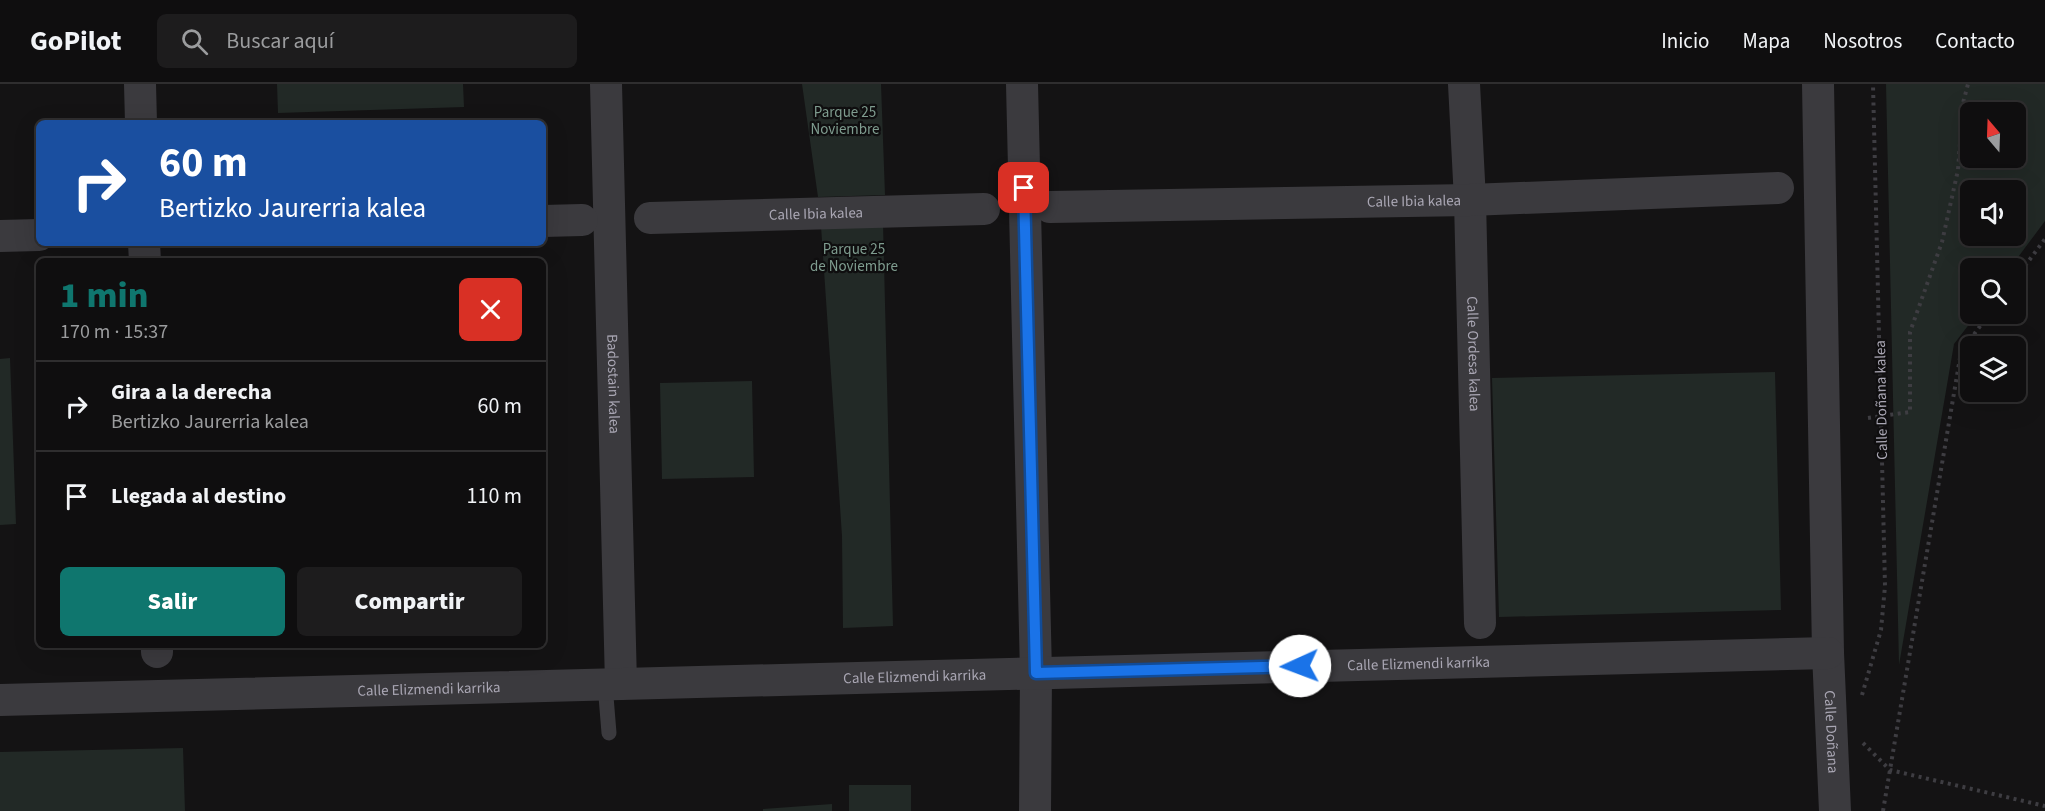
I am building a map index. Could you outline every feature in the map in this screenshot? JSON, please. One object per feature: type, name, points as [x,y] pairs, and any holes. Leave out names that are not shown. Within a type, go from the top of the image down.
[{"type":"street","points":[[140,84],[141,120]]},
{"type":"street","name":"Badostain kalea","points":[[606,84],[613,684]]},
{"type":"street","points":[[1022,84],[1036,673],[1035,811]]},
{"type":"street","name":"Calle Ordesa kalea","points":[[1464,84],[1470,200],[1480,623]]},
{"type":"street","points":[[1818,84],[1828,653]]},
{"type":"street","name":"Calle Ibia kalea","points":[[1050,207],[1470,200],[1778,188]]},
{"type":"street","name":"Calle Ibia kalea","points":[[650,218],[984,209]]},
{"type":"street","points":[[546,221],[582,220]]},
{"type":"street","points":[[0,236],[36,235]]},
{"type":"street","name":"Calle Elizmendi karrika","points":[[0,700],[1828,653]]},
{"type":"street","name":"Calle Doñana","points":[[1828,653],[1835,811]]},
{"type":"lane","name":"Badostain kalea","points":[[609,733],[613,684]]},
{"type":"path","name":"Calle Doñana kalea","points":[[1860,702],[1881,630],[1885,586],[1873,84]]},
{"type":"path","points":[[1868,418],[1910,412],[1910,332],[1944,232],[1958,170],[1963,102],[1968,84]]},
{"type":"path","points":[[2026,265],[2045,239]]},
{"type":"path","points":[[1883,811],[1961,352],[1982,324]]},
{"type":"path","points":[[1856,735],[1890,771],[2045,806]]},
{"type":"green space","points":[[277,84],[463,84],[464,107],[278,113]]},
{"type":"green space","name":"Parque 25 Noviembre","points":[[802,84],[881,84],[885,195],[818,197]]},
{"type":"green space","points":[[1886,84],[2045,84],[2045,221],[2017,258],[1960,258],[1960,324],[1969,324],[1954,344],[1899,665]]},
{"type":"green space","name":"Parque 25 de Noviembre","points":[[883,223],[893,626],[843,628],[842,536],[821,226]]},
{"type":"green space","points":[[10,358],[16,524],[0,525],[0,359]]},
{"type":"green space","points":[[1775,372],[1781,610],[1499,617],[1492,378]]},
{"type":"green space","points":[[752,381],[754,477],[662,479],[660,383]]},
{"type":"green space","points":[[183,748],[185,811],[0,811],[0,752]]},
{"type":"green space","points":[[849,785],[911,785],[911,811],[849,811]]},
{"type":"green space","points":[[832,804],[832,811],[763,811],[763,809]]},
{"type":"route","points":[[1024,188],[1036,673],[1300,666]]}]
